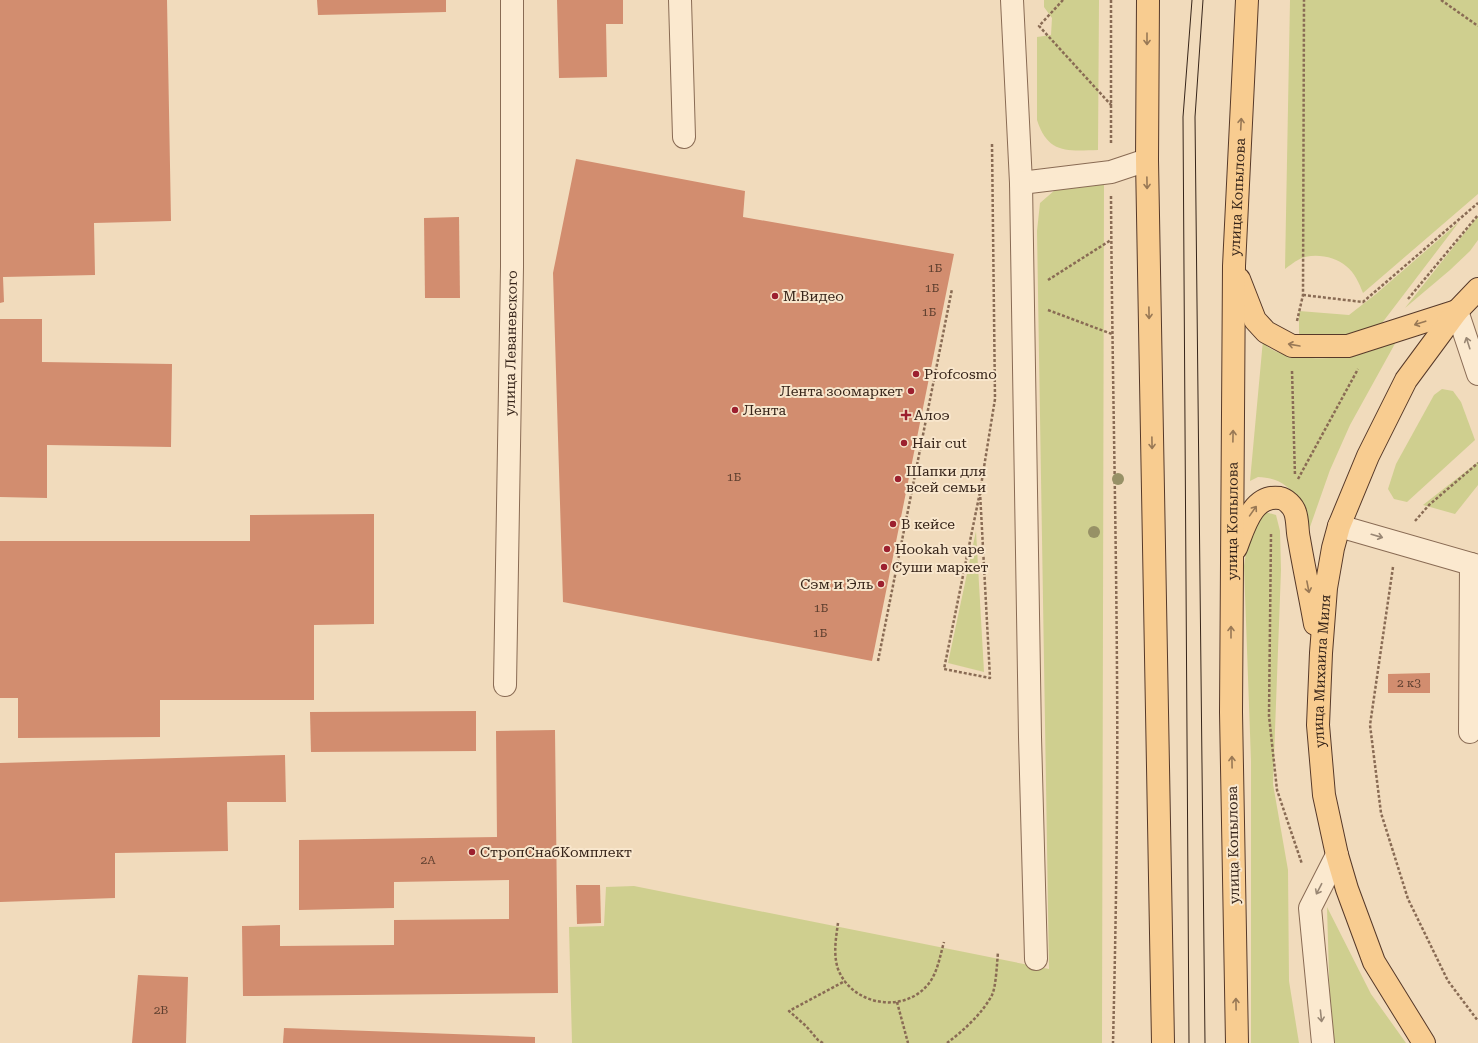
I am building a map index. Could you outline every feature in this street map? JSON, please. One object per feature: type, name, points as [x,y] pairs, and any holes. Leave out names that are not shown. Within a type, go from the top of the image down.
[{"type":"main road","points":[[1148,0],[1146,160],[1163,1043]]},
{"type":"main road","name":"улица Копылова","points":[[1237,1043],[1231,712],[1231,559],[1234,266],[1247,0]]},
{"type":"main road","points":[[1234,266],[1255,320],[1266,332],[1292,346],[1348,346],[1457,311]]},
{"type":"main road","name":"улица Михаила Миля","points":[[1424,1043],[1374,962],[1347,888],[1337,854],[1324,795],[1321,764],[1318,726],[1321,653],[1326,588],[1333,548],[1339,526],[1368,456],[1406,380],[1457,311],[1478,289]]},
{"type":"main road","points":[[1231,559],[1251,512],[1259,503],[1272,497],[1283,499],[1291,505],[1295,512],[1298,535],[1321,653]]},
{"type":"street","name":"улица Леваневского","points":[[505,685],[512,267],[512,0]]},
{"type":"street","points":[[680,0],[684,137]]},
{"type":"street","points":[[1012,0],[1021,183],[1030,737],[1036,959]]},
{"type":"street","points":[[1021,183],[1111,172],[1146,160]]},
{"type":"street","points":[[1457,311],[1478,374]]},
{"type":"street","points":[[1339,526],[1475,565],[1470,732]]},
{"type":"street","points":[[1324,1043],[1310,908],[1337,854]]},
{"type":"path","points":[[1063,0],[1039,26],[1112,106]]},
{"type":"path","points":[[1111,0],[1111,240],[1118,674],[1116,938],[1113,1043]]},
{"type":"path","points":[[1303,869],[1302,861],[1277,790],[1269,716],[1272,523],[1283,499],[1295,485],[1292,346],[1303,295],[1304,0]]},
{"type":"path","points":[[1441,0],[1478,26]]},
{"type":"path","points":[[980,492],[990,678],[944,670],[980,492],[995,398],[992,137]]},
{"type":"path","points":[[1303,295],[1363,302],[1478,203]]},
{"type":"path","points":[[1047,286],[1047,281],[1111,240]]},
{"type":"path","points":[[878,661],[952,289]]},
{"type":"path","points":[[1046,309],[1112,334]]},
{"type":"path","points":[[1478,463],[1429,505],[1396,542],[1370,725],[1381,812],[1408,899],[1448,981],[1478,1021]]},
{"type":"path","points":[[838,923],[835,955],[838,969],[845,981],[855,992],[867,999],[881,1003],[897,1002],[908,999],[919,993],[929,984],[936,973],[944,942]]},
{"type":"path","points":[[947,1043],[972,1022],[992,994],[998,952]]},
{"type":"path","points":[[823,1043],[818,1040],[806,1026],[789,1011],[845,981]]},
{"type":"path","points":[[897,1002],[908,1043]]},
{"type":"green space","points":[[1044,0],[1099,0],[1098,150],[1068,150],[1053,145],[1047,139],[1037,120],[1037,37],[1051,35],[1052,18],[1044,7]]},
{"type":"green space","points":[[1290,0],[1478,0],[1478,194],[1363,293],[1356,278],[1349,269],[1336,260],[1323,256],[1309,256],[1303,258],[1285,269]]},
{"type":"green space","points":[[1091,181],[1104,184],[1102,1043],[572,1043],[569,927],[604,926],[606,887],[634,886],[1049,969],[1037,231],[1040,203],[1055,190]]},
{"type":"green space","points":[[1478,216],[1478,240],[1470,251],[1405,308]]},
{"type":"green space","points":[[1459,222],[1379,327],[1339,340],[1299,335],[1299,311],[1349,315],[1376,294]]},
{"type":"green space","points":[[1263,340],[1268,347],[1285,354],[1306,358],[1339,358],[1354,356],[1397,340],[1350,425],[1330,470],[1304,544],[1300,499],[1286,486],[1277,481],[1258,477],[1250,481]]},
{"type":"green space","points":[[1442,389],[1453,391],[1461,402],[1475,440],[1407,502],[1394,499],[1388,489],[1396,464],[1434,395]]},
{"type":"green space","points":[[1478,462],[1478,485],[1455,514],[1423,505]]},
{"type":"green space","points":[[1265,512],[1276,515],[1280,531],[1281,570],[1273,784],[1288,870],[1289,981],[1299,1043],[1251,1043],[1251,761],[1244,566],[1249,532]]},
{"type":"green space","points":[[976,531],[984,672],[948,663]]},
{"type":"green space","points":[[1327,907],[1371,994],[1406,1043],[1331,1043]]},
{"type":"building","points":[[0,0],[167,0],[171,221],[94,223],[95,275],[3,277],[4,302],[0,303]]},
{"type":"building","points":[[317,0],[446,0],[446,12],[318,15]]},
{"type":"building","points":[[557,0],[623,0],[623,24],[606,24],[607,77],[559,78]]},
{"type":"building","points":[[576,159],[745,191],[743,217],[954,254],[872,661],[563,602],[553,273]]},
{"type":"building","points":[[459,217],[460,298],[425,298],[424,218]]},
{"type":"building","points":[[0,319],[42,319],[42,362],[172,364],[171,447],[47,445],[47,498],[0,497]]},
{"type":"building","points":[[374,514],[374,624],[314,625],[314,700],[160,700],[160,737],[18,738],[18,698],[0,698],[0,541],[250,541],[250,515]]},
{"type":"building","points":[[1430,673],[1430,693],[1388,693],[1388,674]]},
{"type":"building","points":[[476,711],[476,751],[311,752],[310,712]]},
{"type":"building","points":[[555,730],[558,993],[243,996],[242,926],[280,925],[280,946],[394,945],[394,920],[509,919],[509,880],[394,882],[394,908],[299,910],[299,840],[497,837],[496,731]]},
{"type":"building","points":[[285,755],[286,802],[227,802],[228,851],[115,853],[115,898],[0,902],[0,763]]},
{"type":"building","points":[[576,885],[600,885],[601,923],[577,924]]},
{"type":"building","points":[[138,975],[188,977],[186,1043],[132,1043]]},
{"type":"building","points":[[284,1028],[535,1037],[535,1043],[283,1043]]},
{"type":"tram line","points":[[1189,1043],[1183,117],[1192,0]]},
{"type":"tram line","points":[[1203,0],[1195,117],[1205,1043]]},
{"type":"place","name":"М.Видео","points":[[775,296]]},
{"type":"place","name":"Profcosmo","points":[[916,374]]},
{"type":"place","name":"Лента зоомаркет","points":[[911,391]]},
{"type":"place","name":"Лента","points":[[735,410]]},
{"type":"place","name":"Алоэ","points":[[906,415]]},
{"type":"place","name":"Hair cut","points":[[904,443]]},
{"type":"place","name":"Шапки для всей семьи","points":[[898,479]]},
{"type":"place","name":"В кейсе","points":[[893,524]]},
{"type":"place","name":"Hookah vape","points":[[887,549]]},
{"type":"place","name":"Суши маркет","points":[[884,567]]},
{"type":"place","name":"Сэм и Эль","points":[[881,584]]},
{"type":"place","name":"СтропСнабКомплект","points":[[472,852]]}]
